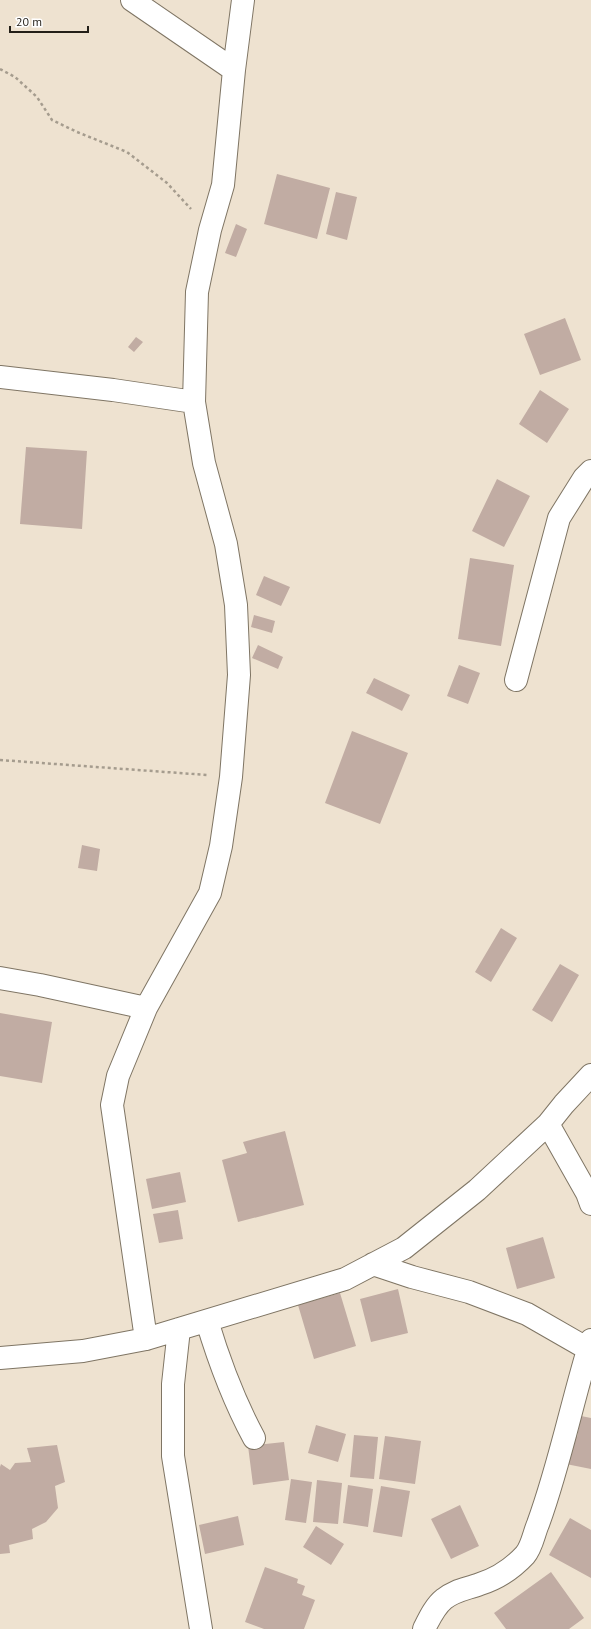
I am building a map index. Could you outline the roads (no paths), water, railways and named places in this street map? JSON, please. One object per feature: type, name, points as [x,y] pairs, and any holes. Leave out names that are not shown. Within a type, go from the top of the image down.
[{"type":"street","points":[[132,0],[234,70]]},
{"type":"street","points":[[146,1339],[112,1105],[118,1076],[146,1008],[210,893],[221,846],[232,777],[239,675],[236,605],[226,544],[204,463],[194,402],[197,292],[210,230],[222,185],[243,0]]},
{"type":"street","points":[[0,377],[113,390],[194,402]]},
{"type":"street","points":[[516,680],[559,518],[584,478],[591,471]]},
{"type":"street","points":[[0,978],[146,1008]]},
{"type":"street","points":[[0,1358],[84,1351],[146,1339],[345,1278],[404,1248],[477,1190],[548,1124],[591,1075]]},
{"type":"street","points":[[548,1124],[587,1193],[591,1204]]},
{"type":"street","points":[[373,1264],[412,1277],[468,1292],[528,1314],[590,1345],[549,1493],[527,1553],[510,1570],[497,1578],[480,1585],[460,1589],[444,1600],[433,1612],[424,1629]]},
{"type":"street","points":[[207,1321],[214,1344],[238,1406],[254,1438]]},
{"type":"street","points":[[179,1329],[174,1384],[173,1456],[201,1629]]}]
